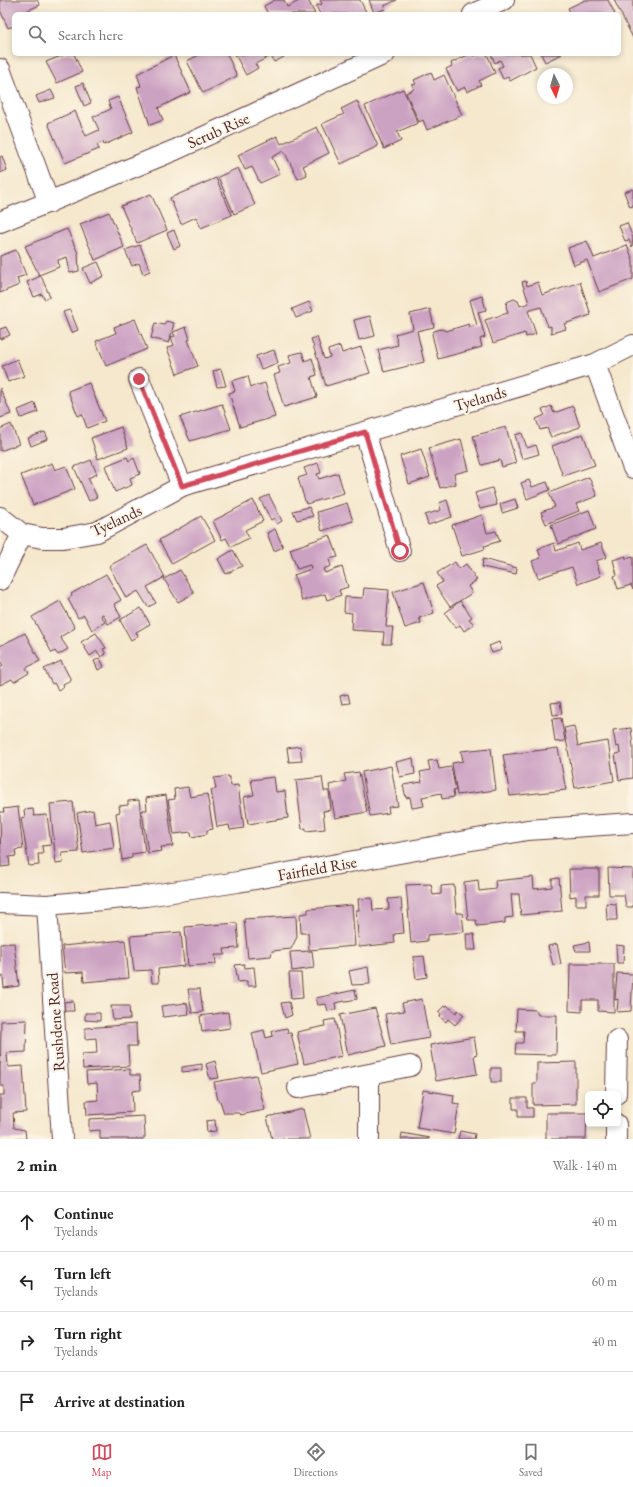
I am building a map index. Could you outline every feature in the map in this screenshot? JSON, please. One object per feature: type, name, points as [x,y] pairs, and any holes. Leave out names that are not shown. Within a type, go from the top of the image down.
[{"type":"street","points":[[477,12],[504,0]]},
{"type":"street","name":"Scrub Rise","points":[[0,222],[175,150],[381,56]]},
{"type":"street","points":[[0,69],[49,203]]},
{"type":"street","name":"Tyelands","points":[[0,517],[22,534],[42,538],[63,538],[97,532],[182,486],[595,364],[633,345]]},
{"type":"street","points":[[595,364],[633,468]]},
{"type":"street","points":[[139,379],[182,486]]},
{"type":"street","points":[[365,432],[400,551]]},
{"type":"street","points":[[0,580],[22,534]]},
{"type":"street","name":"Fairfield Rise","points":[[0,903],[47,905],[146,896],[238,882],[527,830],[633,823]]},
{"type":"street","name":"Rushdene Road","points":[[47,905],[62,1139]]},
{"type":"street","points":[[616,1091],[617,1040]]},
{"type":"street","points":[[298,1088],[410,1066]]},
{"type":"street","points":[[369,1074],[369,1139]]},
{"type":"street","points":[[616,1127],[616,1139]]},
{"type":"building","points":[[0,0],[37,0],[40,5],[26,11],[27,12],[12,12],[12,27],[8,28],[0,10]]},
{"type":"building","points":[[275,0],[284,0],[287,7],[301,0],[308,0],[314,12],[267,12],[264,6]]},
{"type":"building","points":[[320,0],[360,0],[366,12],[319,12],[316,6],[322,4]]},
{"type":"building","points":[[369,0],[397,0],[384,6],[385,9],[374,12]]},
{"type":"building","points":[[585,0],[608,0],[614,12],[570,12],[568,8]]},
{"type":"building","points":[[614,0],[633,0],[633,38],[621,12]]},
{"type":"building","points":[[61,56],[75,56],[82,72],[57,83],[46,62]]},
{"type":"building","points":[[174,56],[191,92],[158,108],[163,120],[150,125],[137,87],[141,86],[137,74]]},
{"type":"building","points":[[197,56],[228,56],[237,76],[203,93],[187,61]]},
{"type":"building","points":[[236,56],[271,56],[255,64],[258,68],[246,75]]},
{"type":"building","points":[[271,56],[284,57],[274,62]]},
{"type":"building","points":[[466,56],[488,56],[495,73],[479,81],[481,85],[467,92],[465,87],[457,91],[446,69],[452,66],[451,63]]},
{"type":"building","points":[[492,56],[531,56],[536,67],[510,81],[508,77],[503,79],[498,68],[503,66],[500,60],[495,63]]},
{"type":"building","points":[[542,56],[558,56],[545,62]]},
{"type":"building","points":[[431,72],[434,80],[444,75],[462,115],[427,130],[423,120],[419,122],[406,93],[414,89],[412,85],[416,84],[414,80]]},
{"type":"building","points":[[83,83],[91,103],[84,106],[76,86]]},
{"type":"building","points":[[403,89],[418,123],[397,132],[401,141],[384,149],[365,106]]},
{"type":"building","points":[[51,90],[55,98],[39,103],[36,96]]},
{"type":"building","points":[[118,97],[133,132],[104,145],[103,142],[97,145],[99,149],[65,163],[48,123],[75,111],[86,136],[99,130],[93,117],[111,109],[108,101]]},
{"type":"building","points":[[357,101],[378,146],[341,164],[322,124],[344,114],[341,109]]},
{"type":"building","points":[[317,127],[329,153],[303,166],[307,175],[298,179],[284,151],[272,157],[280,174],[260,183],[252,167],[245,170],[238,155],[277,136],[281,144]]},
{"type":"building","points":[[2,156],[7,170],[0,173],[0,157]]},
{"type":"building","points":[[238,168],[255,205],[234,214],[218,177]]},
{"type":"building","points":[[216,178],[232,215],[201,228],[196,217],[181,224],[170,198]]},
{"type":"building","points":[[633,189],[633,206],[630,207],[624,192]]},
{"type":"building","points":[[151,194],[167,230],[137,243],[121,206]]},
{"type":"building","points":[[109,212],[124,247],[95,260],[80,224]]},
{"type":"building","points":[[627,223],[633,238],[632,247],[629,240],[625,241],[619,226]]},
{"type":"building","points":[[67,229],[78,253],[79,271],[70,273],[67,257],[58,260],[59,267],[39,275],[25,246]]},
{"type":"building","points":[[174,230],[180,246],[174,249],[167,233]]},
{"type":"building","points":[[587,241],[594,258],[627,245],[633,260],[633,279],[599,292],[587,260],[574,265],[568,248]]},
{"type":"building","points":[[140,245],[150,271],[143,274],[139,263],[132,266],[125,250]]},
{"type":"building","points":[[16,250],[26,275],[17,278],[19,285],[0,293],[0,256]]},
{"type":"building","points":[[98,262],[104,276],[90,283],[83,268]]},
{"type":"building","points":[[41,276],[50,297],[44,299],[42,294],[34,297],[27,282]]},
{"type":"building","points":[[526,281],[527,286],[538,282],[542,295],[580,282],[591,315],[564,324],[566,329],[551,333],[551,326],[548,327],[541,307],[528,311],[536,334],[526,337],[525,333],[493,343],[485,320],[508,313],[506,306],[507,302],[514,299],[518,301],[520,306],[529,303],[522,282]]},
{"type":"building","points":[[482,296],[486,310],[478,312],[485,337],[480,339],[482,347],[438,359],[432,334],[434,331],[441,329],[446,331],[469,324],[470,327],[477,325],[470,300]]},
{"type":"building","points":[[309,302],[313,311],[296,318],[292,309]]},
{"type":"building","points":[[430,309],[434,327],[417,331],[424,362],[384,372],[378,350],[398,345],[395,334],[413,329],[410,314]]},
{"type":"building","points":[[70,310],[78,330],[71,333],[63,312]]},
{"type":"building","points":[[370,316],[375,336],[359,340],[354,320]]},
{"type":"building","points":[[135,319],[147,349],[106,366],[96,341],[116,333],[114,327]]},
{"type":"building","points":[[166,321],[174,323],[169,343],[151,338],[155,323],[164,325]]},
{"type":"building","points":[[6,327],[10,335],[0,339],[0,329]]},
{"type":"building","points":[[186,327],[190,339],[188,340],[198,366],[177,374],[167,348],[174,345],[171,337],[175,336],[173,332]]},
{"type":"building","points":[[317,337],[324,359],[330,357],[328,350],[340,346],[342,353],[361,347],[370,373],[326,386],[311,339]]},
{"type":"building","points":[[274,350],[278,363],[261,369],[256,356]]},
{"type":"building","points":[[302,352],[305,361],[312,358],[317,375],[311,377],[317,397],[284,407],[274,375],[280,373],[278,367],[291,363],[289,355]]},
{"type":"building","points":[[17,359],[24,376],[8,382],[2,366]]},
{"type":"building","points":[[221,369],[226,386],[217,387],[213,371]]},
{"type":"building","points":[[248,376],[251,387],[265,383],[275,417],[240,427],[229,393],[235,391],[232,381]]},
{"type":"building","points":[[89,383],[105,421],[87,428],[82,414],[78,416],[68,391]]},
{"type":"building","points":[[0,388],[11,414],[0,418]]},
{"type":"building","points":[[35,403],[38,412],[21,418],[18,410]]},
{"type":"building","points":[[222,404],[231,429],[190,441],[180,417]]},
{"type":"building","points":[[551,406],[554,413],[573,406],[580,427],[551,437],[547,428],[540,430],[536,419],[545,415],[542,410]]},
{"type":"building","points":[[11,424],[19,444],[0,451],[0,429]]},
{"type":"building","points":[[121,427],[128,448],[98,459],[91,438]]},
{"type":"building","points":[[506,427],[516,463],[502,467],[500,460],[482,465],[473,436]]},
{"type":"building","points":[[45,432],[48,439],[31,446],[28,438]]},
{"type":"building","points":[[522,433],[527,448],[536,445],[539,454],[522,459],[515,435]]},
{"type":"building","points":[[583,434],[595,465],[563,476],[552,446]]},
{"type":"building","points":[[461,439],[469,470],[454,474],[456,484],[440,488],[429,448]]},
{"type":"building","points":[[421,449],[430,477],[409,484],[400,456]]},
{"type":"building","points":[[127,457],[129,461],[134,458],[140,474],[130,478],[132,485],[115,492],[105,466]]},
{"type":"building","points":[[91,460],[97,474],[88,478],[97,497],[89,501],[74,467]]},
{"type":"building","points":[[52,463],[55,470],[66,466],[75,489],[33,505],[21,475]]},
{"type":"building","points":[[318,463],[321,473],[317,474],[319,479],[338,473],[344,493],[306,504],[298,478],[307,475],[304,468]]},
{"type":"building","points":[[589,477],[597,496],[576,504],[579,511],[546,524],[541,512],[555,507],[549,493]]},
{"type":"building","points":[[529,480],[532,487],[547,482],[550,490],[527,499],[521,483]]},
{"type":"building","points":[[492,488],[497,505],[480,509],[475,493]]},
{"type":"building","points":[[269,495],[282,521],[277,524],[274,518],[271,520],[260,499]]},
{"type":"building","points":[[515,499],[518,508],[502,513],[500,504]]},
{"type":"building","points":[[253,500],[263,521],[245,530],[249,538],[231,547],[226,538],[222,540],[213,521]]},
{"type":"building","points":[[447,500],[452,517],[428,525],[425,515],[441,510],[439,503]]},
{"type":"building","points":[[347,503],[353,521],[322,531],[317,512]]},
{"type":"building","points":[[309,507],[313,516],[297,520],[293,511]]},
{"type":"building","points":[[589,510],[596,529],[558,544],[551,525]]},
{"type":"building","points":[[482,515],[487,533],[496,531],[500,541],[484,546],[485,549],[462,556],[452,525]]},
{"type":"building","points":[[201,516],[215,540],[172,564],[159,540]]},
{"type":"building","points":[[275,529],[283,547],[274,551],[267,533]]},
{"type":"building","points":[[330,535],[338,557],[329,559],[331,566],[323,569],[325,573],[342,567],[348,587],[339,590],[341,595],[327,600],[325,594],[302,601],[294,575],[311,569],[310,565],[297,569],[290,549]]},
{"type":"building","points":[[554,543],[556,551],[578,543],[580,550],[601,543],[607,557],[596,561],[601,576],[578,584],[572,567],[538,578],[532,561],[541,558],[538,549]]},
{"type":"building","points":[[147,545],[165,577],[147,587],[156,603],[148,607],[138,591],[126,598],[109,566]]},
{"type":"building","points":[[233,550],[242,566],[226,574],[218,559]]},
{"type":"building","points":[[626,556],[626,559],[633,557],[633,590],[631,585],[618,589],[614,576],[617,575],[613,560]]},
{"type":"building","points":[[483,559],[517,568],[516,574],[482,567]]},
{"type":"building","points":[[455,562],[459,569],[466,564],[477,580],[468,586],[472,593],[450,607],[436,586],[443,582],[437,573]]},
{"type":"building","points":[[180,570],[194,593],[178,602],[164,579]]},
{"type":"building","points":[[106,574],[121,600],[114,604],[121,617],[108,624],[103,614],[101,615],[105,622],[92,630],[84,615],[78,618],[68,599],[72,596],[71,594]]},
{"type":"building","points":[[424,582],[434,613],[419,618],[421,623],[405,628],[393,592]]},
{"type":"building","points":[[364,588],[389,590],[386,627],[393,627],[391,644],[383,644],[384,632],[351,630],[352,613],[344,612],[345,597],[363,598]]},
{"type":"building","points":[[60,601],[75,628],[60,637],[68,649],[58,655],[55,651],[52,653],[32,617]]},
{"type":"building","points":[[460,601],[472,617],[469,619],[474,624],[464,631],[460,625],[456,628],[445,613]]},
{"type":"building","points":[[141,608],[150,624],[136,632],[138,636],[131,640],[120,620]]},
{"type":"building","points":[[25,633],[40,661],[26,668],[29,673],[14,682],[12,679],[0,685],[0,668],[3,666],[0,660],[0,646]]},
{"type":"building","points":[[96,633],[106,648],[103,649],[106,654],[101,657],[97,651],[90,656],[81,642]]},
{"type":"building","points":[[499,642],[502,650],[492,653],[489,646]]},
{"type":"building","points":[[100,658],[104,667],[98,670],[94,661]]},
{"type":"building","points":[[61,661],[71,680],[63,684],[64,687],[58,690],[54,683],[52,684],[44,669]]},
{"type":"building","points":[[348,694],[350,703],[342,704],[340,696]]},
{"type":"building","points":[[560,702],[562,714],[553,715],[551,703]]},
{"type":"building","points":[[561,718],[565,741],[555,742],[552,719]]},
{"type":"building","points":[[574,726],[578,746],[608,741],[614,781],[575,788],[564,728]]},
{"type":"building","points":[[631,728],[633,747],[633,778],[619,780],[615,754],[620,753],[619,746],[616,747],[613,730]]},
{"type":"building","points":[[300,746],[302,761],[289,762],[287,748]]},
{"type":"building","points":[[491,748],[496,790],[457,795],[452,763],[463,761],[461,751]]},
{"type":"building","points":[[558,748],[566,790],[510,796],[503,755]]},
{"type":"building","points":[[413,758],[415,774],[400,777],[396,762]]},
{"type":"building","points":[[437,760],[439,769],[451,767],[456,790],[453,791],[454,797],[442,799],[441,793],[422,797],[424,806],[412,808],[410,797],[406,798],[403,785],[422,782],[420,772],[430,770],[428,761]]},
{"type":"building","points":[[391,766],[398,806],[388,807],[389,813],[370,816],[362,772]]},
{"type":"building","points":[[359,772],[367,812],[335,818],[329,785],[346,781],[344,774]]},
{"type":"building","points":[[229,776],[231,786],[238,785],[244,828],[230,830],[229,825],[217,827],[211,790],[216,789],[214,778]]},
{"type":"building","points":[[274,777],[276,792],[285,791],[288,818],[248,824],[244,797],[254,795],[251,780]]},
{"type":"building","points":[[322,777],[324,791],[329,791],[331,810],[323,811],[325,829],[306,831],[306,828],[302,829],[296,780]]},
{"type":"building","points":[[188,787],[190,797],[207,794],[213,829],[207,830],[207,834],[192,837],[191,832],[174,834],[168,800],[175,799],[174,789]]},
{"type":"building","points":[[166,795],[173,846],[161,847],[162,851],[148,853],[142,810],[147,810],[146,798]]},
{"type":"building","points":[[139,800],[145,852],[132,854],[132,858],[122,860],[116,813],[120,812],[119,806],[128,805],[128,801]]},
{"type":"building","points":[[73,802],[79,852],[62,853],[63,863],[56,864],[50,804]]},
{"type":"building","points":[[18,807],[23,849],[15,850],[16,856],[9,857],[10,866],[1,867],[0,812],[4,812],[3,809]]},
{"type":"building","points":[[33,809],[34,816],[47,815],[51,845],[42,846],[43,854],[38,854],[39,865],[29,866],[21,818],[25,817],[24,810]]},
{"type":"building","points":[[93,810],[95,824],[110,821],[114,848],[83,853],[77,813]]},
{"type":"building","points":[[608,868],[633,869],[633,907],[626,907],[624,895],[609,895]]},
{"type":"building","points":[[569,869],[599,869],[599,895],[586,895],[586,905],[576,905],[576,896],[570,897]]},
{"type":"building","points":[[533,877],[534,889],[552,887],[552,879],[559,878],[562,911],[521,915],[519,894],[511,894],[513,917],[505,918],[505,923],[477,926],[476,920],[468,920],[464,882],[478,880],[479,891],[496,889],[495,881]]},
{"type":"building","points":[[431,884],[433,895],[441,894],[441,886],[454,885],[456,913],[462,913],[464,932],[427,935],[427,941],[411,943],[406,885]]},
{"type":"building","points":[[372,898],[373,910],[389,909],[388,899],[401,898],[404,933],[394,934],[395,943],[359,947],[356,910],[359,910],[358,899]]},
{"type":"building","points":[[606,903],[616,904],[617,920],[607,920]]},
{"type":"building","points":[[352,905],[355,946],[309,950],[308,933],[301,933],[300,914],[308,913],[308,909]]},
{"type":"building","points":[[296,916],[297,937],[291,949],[272,951],[271,956],[248,958],[244,919]]},
{"type":"building","points":[[237,923],[239,948],[224,949],[225,955],[215,955],[216,964],[188,966],[185,927]]},
{"type":"building","points":[[181,932],[184,966],[158,969],[159,983],[152,983],[151,970],[134,971],[130,936]]},
{"type":"building","points":[[466,934],[474,934],[476,950],[467,950]]},
{"type":"building","points":[[125,940],[129,978],[84,982],[83,972],[65,973],[62,946]]},
{"type":"building","points":[[589,942],[590,951],[576,951],[574,945]]},
{"type":"building","points":[[14,943],[19,986],[4,988],[3,976],[0,977],[0,944]]},
{"type":"building","points":[[557,944],[561,964],[553,965],[548,946]]},
{"type":"building","points":[[616,945],[624,946],[623,963],[617,963]]},
{"type":"building","points":[[312,951],[314,968],[292,971],[290,952]]},
{"type":"building","points":[[424,956],[427,977],[416,979],[413,957]]},
{"type":"building","points":[[244,964],[245,968],[254,967],[256,986],[247,986],[247,981],[238,982],[235,965]]},
{"type":"building","points":[[570,964],[614,964],[614,1012],[598,1011],[598,1000],[582,1000],[582,1012],[569,1011]]},
{"type":"building","points":[[368,967],[370,984],[352,985],[349,971]]},
{"type":"building","points":[[289,973],[301,973],[303,998],[291,999]]},
{"type":"building","points":[[617,973],[633,974],[631,1011],[617,1012],[618,999],[615,1000]]},
{"type":"building","points":[[188,989],[200,989],[203,1012],[192,1013]]},
{"type":"building","points":[[355,990],[357,999],[335,1003],[336,1009],[328,1011],[326,1004],[318,1005],[316,998]]},
{"type":"building","points":[[422,999],[429,1038],[391,1045],[385,1014],[404,1011],[402,1003]]},
{"type":"building","points":[[73,1001],[74,1011],[65,1011],[64,1002]]},
{"type":"building","points":[[289,1002],[292,1015],[285,1018],[281,1003]]},
{"type":"building","points":[[187,1003],[189,1014],[163,1017],[161,1006]]},
{"type":"building","points":[[447,1005],[456,1013],[458,1010],[464,1015],[455,1025],[448,1019],[446,1022],[440,1017],[441,1014],[438,1012]]},
{"type":"building","points":[[111,1006],[129,1006],[130,1019],[113,1020]]},
{"type":"building","points":[[375,1008],[386,1046],[348,1055],[340,1015]]},
{"type":"building","points":[[517,1009],[536,1010],[538,1015],[557,1015],[556,1055],[515,1054],[516,1043],[523,1043],[524,1031],[516,1031]]},
{"type":"building","points":[[228,1012],[230,1028],[202,1032],[200,1016]]},
{"type":"building","points":[[85,1013],[100,1013],[100,1021],[85,1020]]},
{"type":"building","points":[[335,1019],[342,1056],[304,1064],[297,1032],[325,1026],[324,1021]]},
{"type":"building","points":[[27,1020],[26,1052],[7,1053],[8,1067],[23,1066],[26,1112],[13,1113],[14,1128],[25,1130],[26,1139],[0,1139],[0,1095],[4,1095],[4,1086],[0,1086],[1,1021]]},
{"type":"building","points":[[136,1024],[137,1046],[128,1046],[129,1066],[83,1069],[82,1054],[97,1053],[96,1038],[85,1039],[85,1028]]},
{"type":"building","points":[[287,1028],[288,1033],[291,1033],[298,1064],[261,1072],[252,1033],[264,1030],[266,1038],[273,1036],[272,1031]]},
{"type":"building","points":[[474,1037],[477,1054],[474,1055],[477,1074],[436,1081],[430,1045]]},
{"type":"building","points":[[215,1061],[219,1078],[210,1079],[206,1064]]},
{"type":"building","points":[[576,1062],[576,1104],[533,1105],[533,1083],[537,1083],[537,1063]]},
{"type":"building","points":[[202,1064],[202,1070],[182,1072],[182,1067]]},
{"type":"building","points":[[491,1068],[501,1068],[501,1082],[491,1082]]},
{"type":"building","points":[[130,1069],[130,1075],[140,1075],[141,1090],[132,1091],[133,1112],[87,1115],[86,1101],[98,1100],[97,1083],[87,1084],[86,1072]]},
{"type":"building","points":[[256,1075],[265,1110],[240,1115],[239,1113],[224,1113],[220,1101],[218,1100],[214,1082]]},
{"type":"building","points":[[423,1090],[454,1095],[453,1103],[459,1104],[454,1134],[417,1128]]},
{"type":"building","points":[[513,1098],[527,1098],[527,1108],[533,1108],[533,1117],[518,1117],[518,1109],[513,1109]]},
{"type":"building","points":[[303,1109],[310,1139],[272,1139],[267,1117]]},
{"type":"building","points":[[546,1113],[585,1113],[586,1139],[546,1139]]},
{"type":"building","points":[[144,1116],[145,1137],[142,1139],[100,1139],[100,1130],[89,1131],[89,1119]]},
{"type":"building","points":[[215,1120],[216,1131],[207,1132],[206,1121]]},
{"type":"building","points":[[460,1131],[475,1134],[474,1139],[458,1139]]},
{"type":"building","points":[[402,1133],[429,1138],[429,1139],[401,1139]]},
{"type":"route","points":[[139,379],[182,486],[365,432],[400,551]]}]
